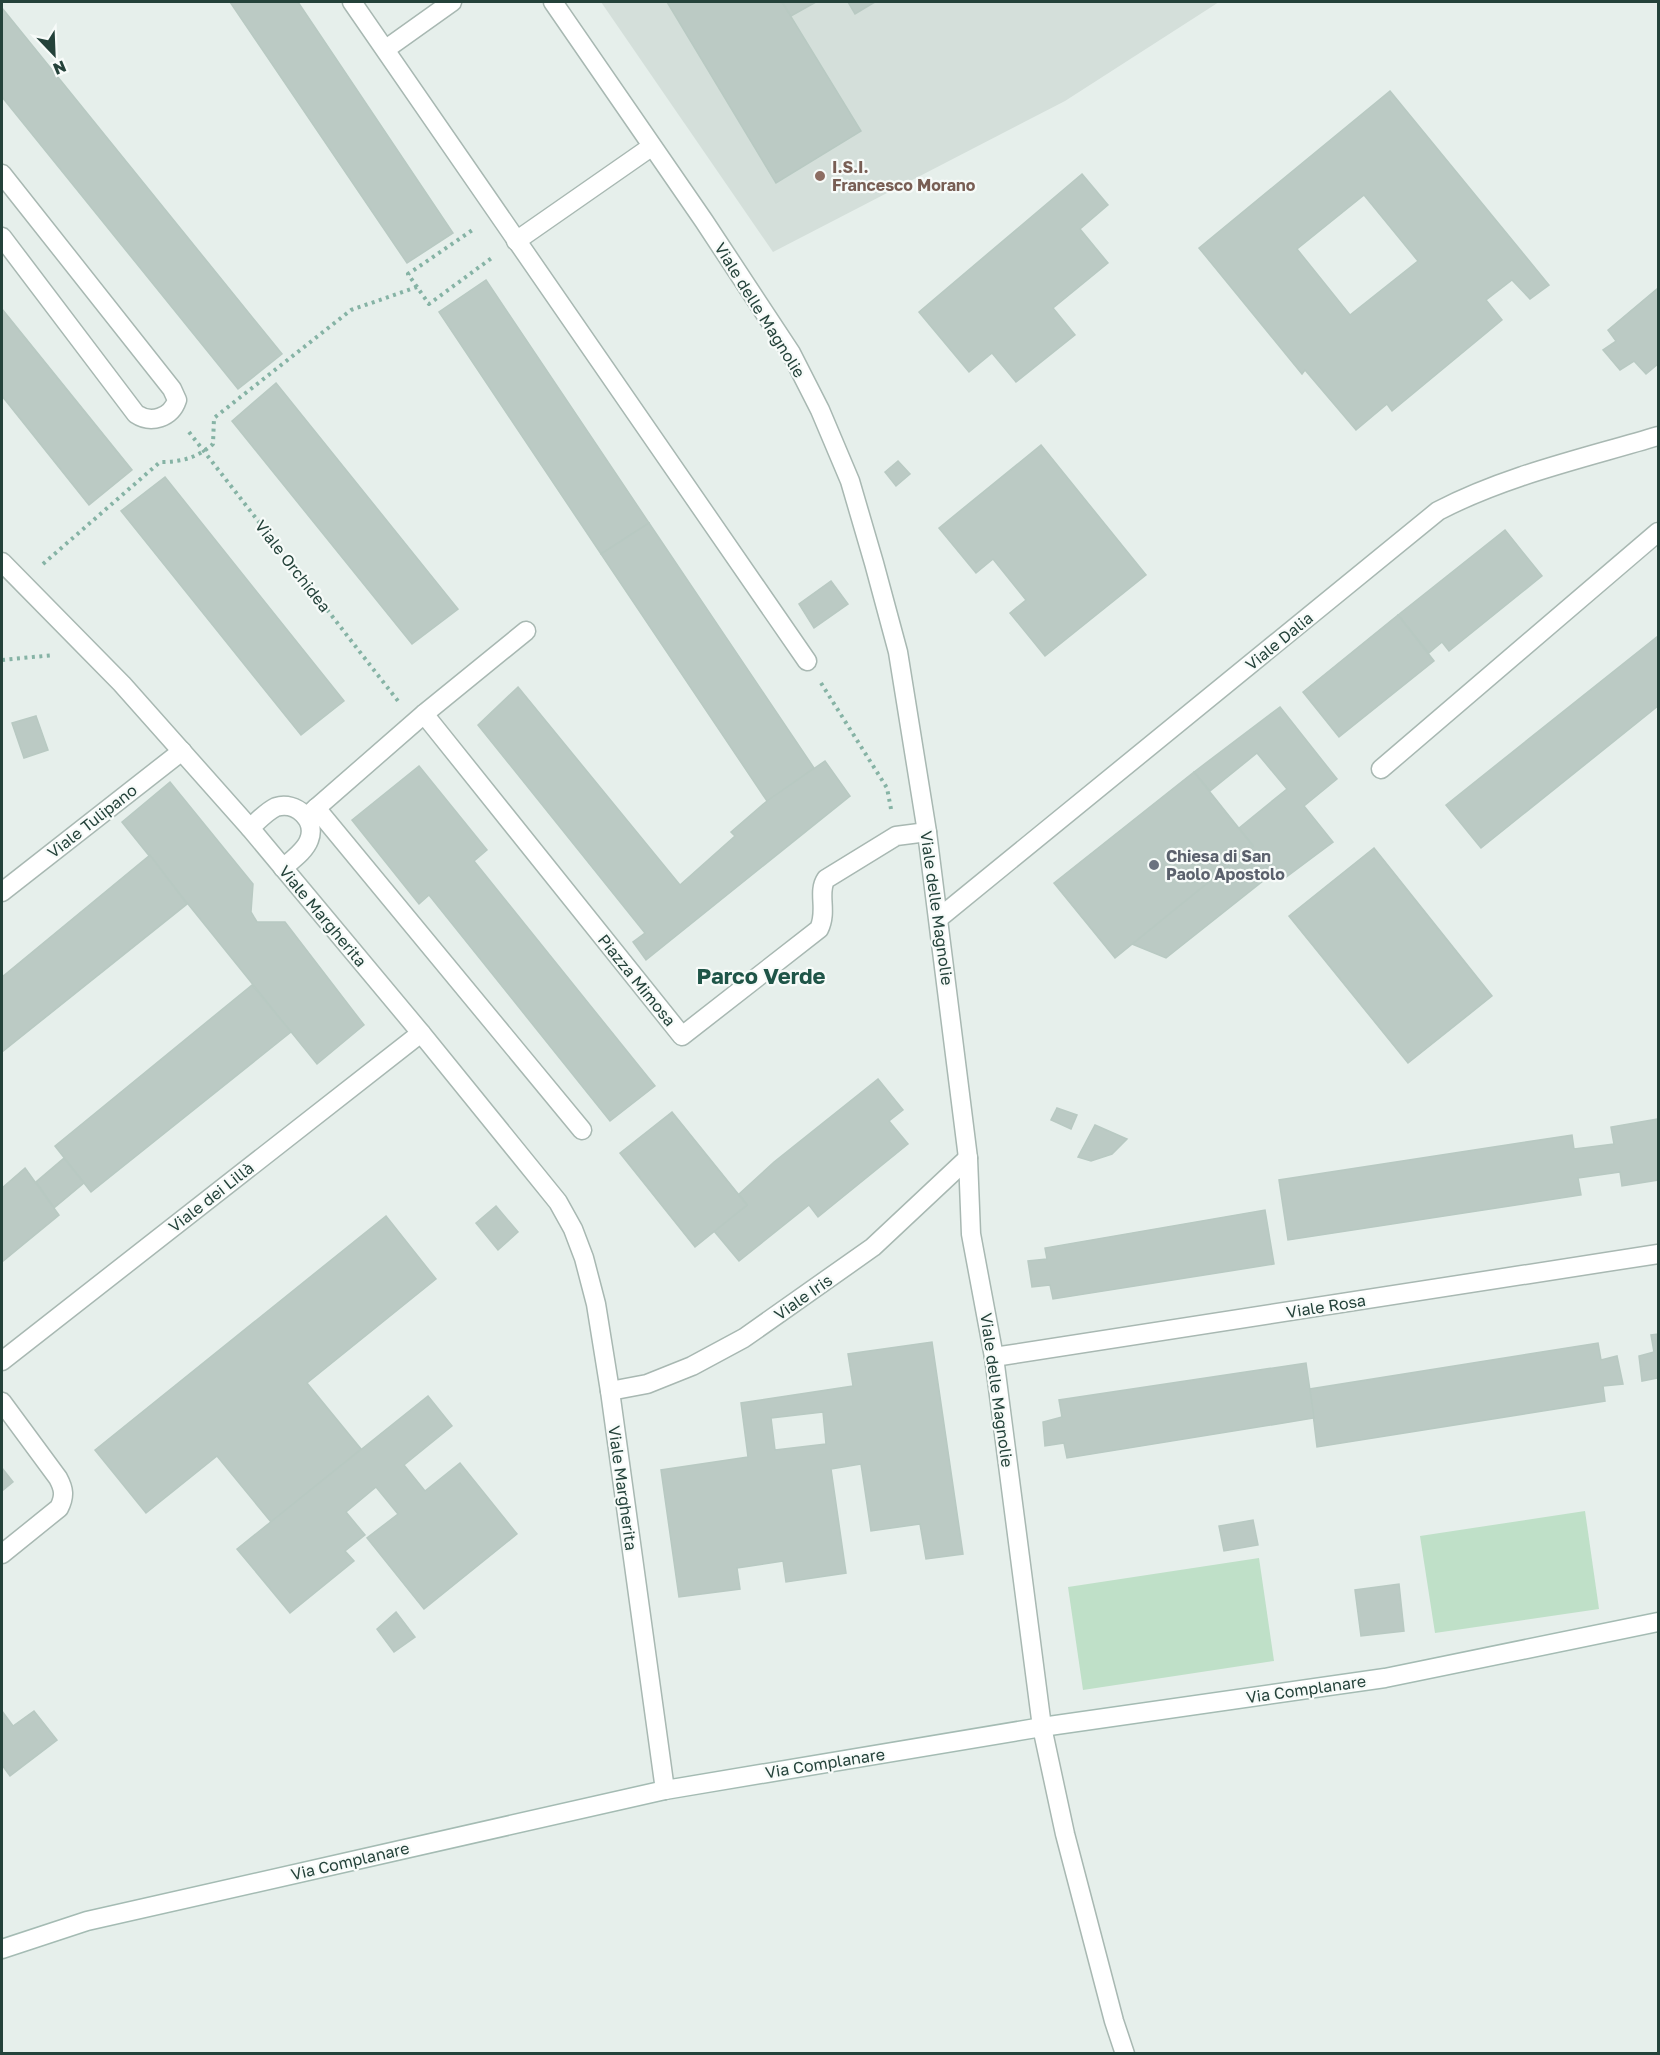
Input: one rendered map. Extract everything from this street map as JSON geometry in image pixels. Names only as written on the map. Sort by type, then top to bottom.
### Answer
[{"type":"street","points":[[352,2],[807,661]]},
{"type":"street","points":[[386,49],[452,2]]},
{"type":"street","name":"Viale delle Magnolie","points":[[553,2],[704,221],[791,353],[820,410],[850,481],[898,652],[939,918],[968,1158],[971,1234],[994,1357],[1042,1727],[1065,1834],[1114,2021],[1125,2054]]},
{"type":"street","points":[[516,241],[651,147]]},
{"type":"street","points":[[2,174],[172,389],[177,400],[171,410],[162,417],[152,420],[143,419],[136,414],[2,237]]},
{"type":"street","name":"Viale Dalia","points":[[939,918],[1438,511],[1465,497],[1515,479],[1659,436]]},
{"type":"street","points":[[1381,769],[1659,532]]},
{"type":"street","name":"Viale Margherita","points":[[2,562],[122,684],[250,828],[558,1202],[573,1229],[584,1258],[596,1304],[665,1790]]},
{"type":"street","points":[[283,868],[305,848],[309,840],[311,812],[526,631]]},
{"type":"street","name":"Piazza Mimosa","points":[[420,718],[682,1036],[819,929],[823,920],[822,888],[826,879],[896,836],[927,832]]},
{"type":"street","name":"Viale Tulipano","points":[[2,892],[182,751]]},
{"type":"street","points":[[250,828],[273,808],[292,807],[311,812],[582,1130]]},
{"type":"street","name":"Viale dei Lillà","points":[[2,1361],[421,1033]]},
{"type":"street","name":"Viale Iris","points":[[610,1391],[647,1384],[692,1366],[744,1338],[873,1247],[968,1158]]},
{"type":"street","name":"Viale Rosa","points":[[994,1357],[1659,1254]]},
{"type":"street","points":[[2,1402],[58,1478],[63,1488],[63,1499],[59,1508],[2,1554]]},
{"type":"street","name":"Via Complanare","points":[[2,1949],[87,1921],[665,1790],[1042,1727],[1385,1678],[1659,1622]]},
{"type":"path","points":[[497,213],[408,274],[429,304],[516,241]]},
{"type":"path","points":[[21,582],[160,462],[175,462],[204,452],[213,444],[214,418],[351,310],[417,287]]},
{"type":"path","name":"Viale Orchidea","points":[[171,410],[420,718]]},
{"type":"path","points":[[2,660],[51,656],[83,644]]},
{"type":"path","name":"Viale delle Magnolie","points":[[807,661],[887,788],[896,836]]},
{"type":"shaded area","name":"I.S.I. Francesco Morano","points":[[601,2],[1219,2],[1065,101],[773,252]]},
{"type":"green space","points":[[1585,1511],[1599,1609],[1435,1633],[1420,1536]]},
{"type":"green space","points":[[1259,1558],[1274,1661],[1083,1690],[1068,1587]]},
{"type":"building","points":[[230,2],[298,2],[453,233],[407,263]]},
{"type":"building","points":[[667,2],[782,2],[861,131],[776,183]]},
{"type":"building","points":[[782,2],[816,2],[791,16]]},
{"type":"building","points":[[848,2],[875,2],[855,14]]},
{"type":"building","points":[[2,8],[282,354],[238,389],[2,97]]},
{"type":"building","points":[[1390,91],[1549,285],[1530,299],[1512,280],[1486,300],[1502,320],[1392,411],[1387,404],[1356,430],[1305,370],[1302,374],[1199,248]],"holes":[[[1364,195],[1418,261],[1350,315],[1297,249]]]},
{"type":"building","points":[[1082,174],[1108,205],[1080,229],[1108,263],[1053,308],[1075,335],[1016,382],[992,353],[969,372],[919,312]]},
{"type":"building","points":[[486,280],[649,523],[601,554],[439,312]]},
{"type":"building","points":[[1658,288],[1658,364],[1646,374],[1634,361],[1620,370],[1603,350],[1616,341],[1608,330]]},
{"type":"building","points":[[2,309],[132,470],[89,505],[2,396]]},
{"type":"building","points":[[276,383],[458,609],[412,644],[232,421]]},
{"type":"building","points":[[1041,445],[1146,575],[1045,656],[1010,613],[1026,600],[993,559],[976,573],[939,528]]},
{"type":"building","points":[[898,461],[910,474],[896,486],[885,472]]},
{"type":"building","points":[[165,477],[344,701],[301,735],[121,511]]},
{"type":"building","points":[[649,523],[814,768],[767,801],[601,554]]},
{"type":"building","points":[[1505,530],[1542,576],[1449,651],[1442,642],[1429,653],[1398,615]]},
{"type":"building","points":[[831,581],[848,604],[814,628],[799,604]]},
{"type":"building","points":[[1398,615],[1434,661],[1339,737],[1303,692]]},
{"type":"building","points":[[1658,636],[1658,706],[1481,848],[1446,805]]},
{"type":"building","points":[[518,687],[680,885],[735,836],[731,832],[767,801],[825,761],[850,796],[646,960],[633,942],[645,933],[478,725]]},
{"type":"building","points":[[1280,707],[1337,779],[1304,806],[1333,842],[1285,878],[1278,869],[1166,958],[1132,944],[1253,846],[1239,828],[1287,789],[1257,753],[1210,791],[1194,772]]},
{"type":"building","points":[[36,716],[48,750],[24,758],[12,723]]},
{"type":"building","points":[[419,766],[487,850],[474,861],[655,1086],[610,1121],[429,895],[419,904],[352,820]]},
{"type":"building","name":"Chiesa di San Paolo Apostolo","points":[[1194,772],[1253,846],[1115,958],[1054,883]]},
{"type":"building","points":[[170,782],[253,884],[251,912],[257,922],[285,922],[364,1025],[317,1064],[122,822]]},
{"type":"building","points":[[1374,848],[1492,996],[1408,1063],[1289,916]]},
{"type":"building","points":[[150,855],[187,904],[2,1052],[2,977]]},
{"type":"building","points":[[252,985],[291,1032],[91,1192],[55,1146]]},
{"type":"building","points":[[878,1079],[903,1110],[889,1121],[908,1144],[818,1217],[809,1205],[739,1261],[714,1231],[747,1205],[739,1194],[774,1162]]},
{"type":"building","points":[[1057,1108],[1077,1115],[1071,1129],[1051,1120]]},
{"type":"building","points":[[672,1112],[747,1205],[695,1247],[620,1153]]},
{"type":"building","points":[[1658,1119],[1658,1180],[1622,1186],[1620,1172],[1578,1178],[1581,1195],[1288,1240],[1279,1180],[1572,1135],[1574,1149],[1614,1144],[1611,1127]]},
{"type":"building","points":[[1095,1125],[1127,1139],[1112,1154],[1091,1161],[1078,1157]]},
{"type":"building","points":[[64,1158],[84,1183],[54,1208],[36,1182]]},
{"type":"building","points":[[25,1168],[59,1215],[2,1262],[2,1188]]},
{"type":"building","points":[[496,1206],[518,1232],[498,1250],[476,1223]]},
{"type":"building","points":[[1265,1210],[1274,1264],[1053,1299],[1050,1285],[1032,1287],[1028,1261],[1047,1259],[1045,1248]]},
{"type":"building","points":[[386,1216],[436,1279],[307,1383],[361,1449],[271,1522],[217,1456],[146,1513],[95,1450]]},
{"type":"building","points":[[1658,1334],[1658,1378],[1642,1381],[1639,1356],[1654,1352],[1651,1335]]},
{"type":"building","points":[[932,1342],[963,1554],[926,1559],[920,1524],[871,1531],[861,1464],[831,1469],[846,1573],[786,1582],[783,1561],[737,1568],[740,1589],[679,1597],[661,1470],[748,1457],[741,1403],[853,1386],[848,1354]],"holes":[[[823,1412],[826,1444],[775,1450],[771,1418]]]},
{"type":"building","points":[[1598,1343],[1601,1360],[1617,1356],[1623,1384],[1603,1386],[1605,1401],[1317,1447],[1310,1389]]},
{"type":"building","points":[[1306,1363],[1314,1418],[1067,1458],[1064,1443],[1045,1446],[1043,1422],[1062,1417],[1059,1400]]},
{"type":"building","points":[[428,1396],[452,1426],[404,1465],[425,1491],[460,1463],[517,1534],[424,1609],[367,1538],[398,1514],[376,1487],[346,1512],[365,1535],[345,1551],[354,1561],[290,1613],[237,1549]]},
{"type":"building","points":[[2,1468],[13,1482],[2,1491]]},
{"type":"building","points":[[1253,1520],[1258,1545],[1224,1551],[1219,1526]]},
{"type":"building","points":[[1399,1584],[1404,1631],[1361,1636],[1355,1590]]},
{"type":"building","points":[[396,1612],[415,1637],[394,1652],[377,1629]]},
{"type":"building","points":[[2,1711],[13,1726],[34,1711],[57,1740],[10,1776],[2,1765]]},
{"type":"place","name":"I.S.I. Francesco Morano","points":[[820,176]]},
{"type":"place","name":"Chiesa di San Paolo Apostolo","points":[[1154,865]]},
{"type":"district","name":"Parco Verde","points":[[761,976]]}]
